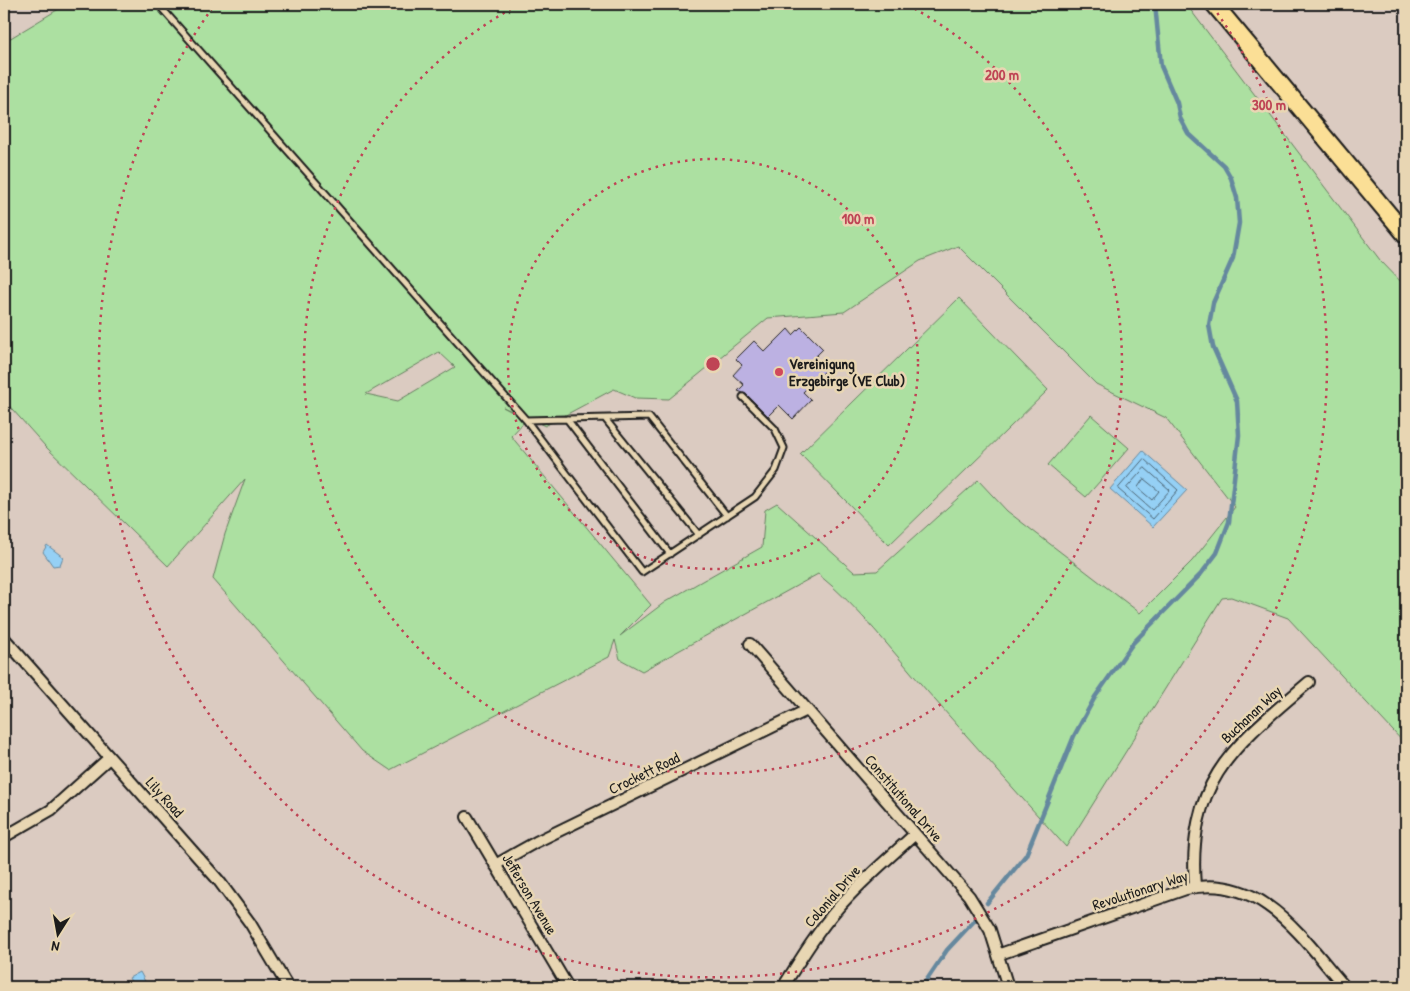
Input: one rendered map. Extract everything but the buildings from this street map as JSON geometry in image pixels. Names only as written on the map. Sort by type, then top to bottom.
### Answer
[{"type":"main road","points":[[1214,4],[1406,234]]},
{"type":"street","name":"Lily Road","points":[[4,638],[231,896],[288,987]]},
{"type":"street","name":"Constitutional Drive","points":[[750,644],[978,909],[990,930],[1000,954],[1008,987]]},
{"type":"street","name":"Buchanan Way","points":[[1195,887],[1193,863],[1196,829],[1210,788],[1221,767],[1249,733],[1309,682]]},
{"type":"street","name":"Crockett Road","points":[[495,865],[536,842],[807,710]]},
{"type":"street","points":[[4,837],[51,810],[109,758]]},
{"type":"street","name":"Jefferson Avenue","points":[[466,816],[568,987]]},
{"type":"street","name":"Colonial Drive","points":[[783,987],[802,956],[836,910],[871,873],[915,834]]},
{"type":"street","name":"Revolutionary Way","points":[[1000,954],[1195,887],[1210,886],[1235,889],[1268,904],[1283,916],[1345,987]]},
{"type":"lane","points":[[158,4],[526,420],[642,572],[756,497],[776,470],[784,448],[775,429],[743,397]]},
{"type":"lane","points":[[526,420],[606,420],[649,417],[727,516]]},
{"type":"lane","points":[[567,419],[670,554]]},
{"type":"lane","points":[[606,420],[699,535]]},
{"type":"green space","points":[[67,4],[1186,4],[1380,260],[1406,287],[1406,745],[1288,618],[1231,597],[1222,598],[1066,847],[861,615],[818,574],[642,671],[620,659],[615,640],[609,657],[390,770],[362,751],[213,579],[225,534],[245,479],[168,566],[45,446],[4,400],[4,42]],"holes":[[[958,246],[1096,384],[1166,418],[1235,507],[1192,561],[1140,613],[1007,511],[978,480],[877,571],[854,572],[777,503],[765,510],[762,547],[665,602],[620,636],[651,605],[511,436],[526,420],[503,407],[545,426],[614,389],[635,398],[669,399],[768,318],[844,312],[920,261]],[[439,352],[455,367],[398,401],[366,394]]]},
{"type":"green space","points":[[959,298],[1048,390],[889,545],[800,454]]},
{"type":"green space","points":[[1091,415],[1129,448],[1086,497],[1048,465]]},
{"type":"water","points":[[1143,451],[1187,490],[1153,527],[1110,489]]},
{"type":"water","points":[[47,545],[63,557],[60,565],[53,566],[43,552]]},
{"type":"water","points":[[140,972],[148,987],[134,987],[129,978]]},
{"type":"waterway","points":[[987,903],[1026,855],[1074,736],[1095,697],[1133,643],[1201,574],[1217,553],[1229,522],[1239,435],[1237,401],[1213,347],[1209,325],[1213,303],[1233,258],[1239,223],[1237,198],[1231,178],[1224,166],[1188,133],[1180,118],[1177,103],[1161,66],[1155,4]]},
{"type":"waterway","points":[[922,987],[947,950],[975,920]]},
{"type":"place","name":"Vereinigung Erzgebirge (VE Club)","points":[[779,372]]}]
